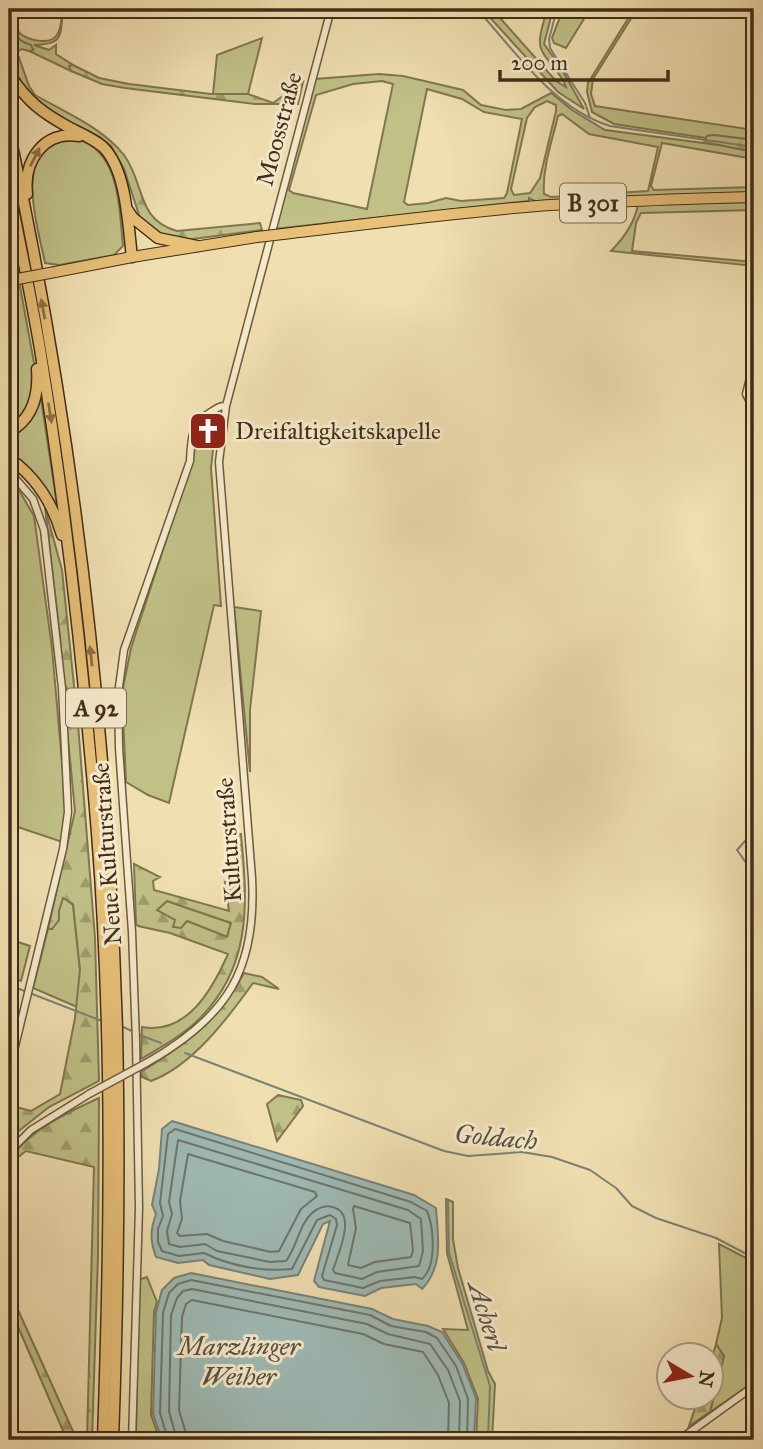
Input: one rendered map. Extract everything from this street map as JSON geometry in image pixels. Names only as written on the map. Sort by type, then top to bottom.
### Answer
[{"type":"highway","points":[[9,74],[24,97],[39,109],[103,147],[113,162],[126,207],[132,257]]},
{"type":"highway","name":"A 92","points":[[9,131],[59,400],[90,640],[107,834],[111,1022],[119,1189],[113,1440]]},
{"type":"highway","points":[[27,217],[31,160],[40,147],[53,138],[69,134],[87,137]]},
{"type":"highway","name":"A 92","points":[[9,187],[39,346],[72,576],[97,835],[111,1022],[103,1440]]},
{"type":"highway","points":[[126,207],[133,218],[158,238],[197,246]]},
{"type":"highway","points":[[9,432],[22,422],[34,403],[38,387],[39,346]]},
{"type":"highway","points":[[9,458],[34,480],[47,500],[58,521],[66,566],[72,576]]},
{"type":"main road","name":"B 301","points":[[10,281],[197,246],[432,216],[537,206],[754,197]]},
{"type":"street","name":"Moosstraße","points":[[226,406],[331,9]]},
{"type":"street","points":[[754,362],[746,394],[749,400],[754,402]]},
{"type":"street","name":"Neue Kulturstraße","points":[[132,1440],[139,1208],[136,1026],[119,748],[119,683],[124,650],[190,461],[193,429],[202,417],[220,406],[226,406]]},
{"type":"street","name":"Kulturstraße","points":[[10,1147],[31,1130],[89,1094],[190,1036],[219,1006],[243,965],[253,919],[252,878],[219,462],[226,406]]},
{"type":"street","points":[[9,471],[33,499],[44,530],[60,654],[67,791],[65,840],[9,1072]]},
{"type":"street","points":[[678,1440],[754,1386]]},
{"type":"green space","points":[[9,9],[12,9],[17,30],[30,39],[43,41],[54,38],[61,26],[56,41],[34,45],[49,50],[56,45],[56,54],[73,65],[70,66],[71,71],[29,51],[33,49],[19,41]]},
{"type":"green space","points":[[482,9],[492,9],[556,81],[566,87],[544,54],[540,43],[547,9],[553,9],[544,44],[584,109],[558,92]]},
{"type":"green space","points":[[563,9],[590,9],[566,48],[554,43],[552,38]]},
{"type":"green space","points":[[634,9],[637,9],[593,79],[591,94],[595,106],[754,130],[754,140],[713,135],[706,138],[614,124],[592,112],[587,92],[588,83]]},
{"type":"green space","points":[[9,14],[17,37],[31,45],[33,50],[22,49],[17,52],[35,95],[83,121],[115,145],[131,166],[143,199],[154,218],[177,231],[260,223],[262,230],[185,240],[162,235],[140,218],[124,169],[111,146],[100,137],[61,118],[38,102],[24,87],[9,59]]},
{"type":"green space","points":[[262,38],[248,94],[213,94],[217,55]]},
{"type":"green space","points":[[73,65],[99,78],[129,84],[211,94],[248,94],[273,103],[303,82],[298,104],[255,104],[102,84],[71,71],[69,66]]},
{"type":"green space","points":[[379,74],[403,76],[463,90],[481,105],[506,110],[521,109],[551,93],[572,110],[605,130],[754,152],[754,159],[662,143],[651,186],[654,190],[754,187],[754,193],[539,203],[529,198],[529,201],[274,229],[315,79]],"holes":[[[382,81],[393,84],[367,209],[289,190],[316,95],[353,84]],[[427,89],[462,99],[484,112],[522,119],[504,198],[461,201],[446,198],[408,205],[404,202]],[[547,101],[556,105],[556,111],[540,178],[530,193],[514,195],[511,189],[527,118],[535,107]],[[562,114],[589,134],[658,147],[648,191],[551,197],[544,194],[546,165],[558,116]]]},
{"type":"green space","points":[[707,136],[754,140],[754,152],[704,142]]},
{"type":"green space","points":[[78,139],[103,156],[110,169],[118,200],[123,246],[114,255],[59,265],[45,263],[33,196],[36,163],[44,150],[57,142]]},
{"type":"green space","points":[[754,202],[754,210],[641,213],[636,223],[632,251],[754,262],[754,266],[611,251],[628,229],[638,204]]},
{"type":"green space","points":[[20,286],[36,374],[28,412],[9,429],[9,288]]},
{"type":"green space","points":[[40,399],[58,511],[9,454],[9,436]]},
{"type":"green space","points":[[215,431],[211,468],[221,606],[214,605],[169,803],[126,782],[122,693],[131,648],[195,445]]},
{"type":"green space","points":[[9,482],[20,492],[34,516],[52,648],[66,808],[62,842],[9,824]]},
{"type":"green space","points":[[45,508],[62,570],[78,724],[95,938],[99,1081],[49,1107],[11,1137],[9,1105],[31,1111],[60,1094],[75,1018],[80,970],[73,904],[63,898],[59,920],[52,929],[48,929],[75,811],[60,637]]},
{"type":"green space","points":[[234,607],[261,611],[250,710],[250,772]]},
{"type":"green space","points":[[238,834],[241,834],[245,911],[236,959],[227,981],[214,1003],[195,1023],[141,1059],[142,1027],[158,1028],[185,1017],[206,995],[228,954],[170,933],[138,926],[134,864],[160,877],[153,881],[154,890],[229,911],[225,882],[237,886]],"holes":[[[167,901],[231,923],[227,937],[187,921],[181,928],[173,927],[175,920],[157,910]]]},
{"type":"green space","points":[[63,897],[73,905],[80,970],[77,1007],[33,988],[48,929],[52,929]]},
{"type":"green space","points":[[167,901],[231,923],[227,937],[187,921],[181,929],[173,927],[157,910]]},
{"type":"green space","points":[[9,939],[30,946],[21,981],[9,976]]},
{"type":"green space","points":[[244,973],[262,977],[279,989],[253,983],[221,1025],[195,1053],[166,1074],[151,1081],[142,1077],[141,1072],[187,1041],[212,1018]]},
{"type":"green space","points":[[278,1095],[301,1100],[303,1106],[277,1141],[267,1104]]},
{"type":"green space","points":[[99,1098],[98,1254],[92,1440],[87,1440],[94,1167],[26,1151],[9,1164],[9,1159],[39,1130]]},
{"type":"green space","points":[[446,1199],[453,1202],[453,1239],[458,1268],[488,1371],[495,1384],[492,1440],[476,1440],[478,1399],[464,1363],[443,1329],[468,1330],[447,1253]]},
{"type":"green space","points":[[719,1244],[754,1262],[754,1382],[724,1402],[724,1340],[717,1340],[722,1318]]},
{"type":"green space","points":[[147,1277],[157,1302],[154,1312],[151,1415],[160,1440],[136,1440],[138,1280]]},
{"type":"green space","points":[[9,1290],[77,1440],[67,1440],[9,1306]]},
{"type":"green space","points":[[695,1410],[710,1410],[710,1412],[689,1426]]},
{"type":"water","points":[[172,1121],[414,1195],[436,1208],[438,1251],[434,1271],[429,1280],[422,1289],[416,1284],[381,1288],[365,1296],[319,1287],[314,1281],[330,1221],[323,1224],[298,1275],[270,1279],[209,1265],[203,1260],[178,1263],[156,1257],[151,1235],[156,1214],[152,1205],[159,1169],[162,1129]]},
{"type":"water","name":"Marzlinger Weiher","points":[[191,1273],[372,1309],[393,1319],[428,1326],[442,1332],[462,1363],[476,1398],[474,1440],[162,1440],[153,1414],[156,1312],[162,1290],[174,1278]]},
{"type":"waterway","points":[[477,9],[553,93],[590,118],[610,126],[754,147]]},
{"type":"waterway","points":[[557,9],[549,39],[550,48],[585,103],[590,118]]},
{"type":"waterway","points":[[754,831],[737,850],[754,874]]},
{"type":"waterway","name":"Goldach","points":[[9,985],[102,1021]]},
{"type":"waterway","name":"Goldach","points":[[121,1026],[132,1031]]},
{"type":"waterway","name":"Goldach","points":[[137,1034],[161,1043]]},
{"type":"waterway","name":"Goldach","points":[[185,1053],[444,1151],[468,1156],[522,1152],[552,1157],[590,1170],[616,1188],[632,1206],[656,1218],[716,1238],[754,1258]]},
{"type":"waterway","name":"Acherl","points":[[448,1202],[449,1253],[490,1386],[488,1440]]},
{"type":"place","name":"Dreifaltigkeitskapelle","points":[[208,431]]}]
